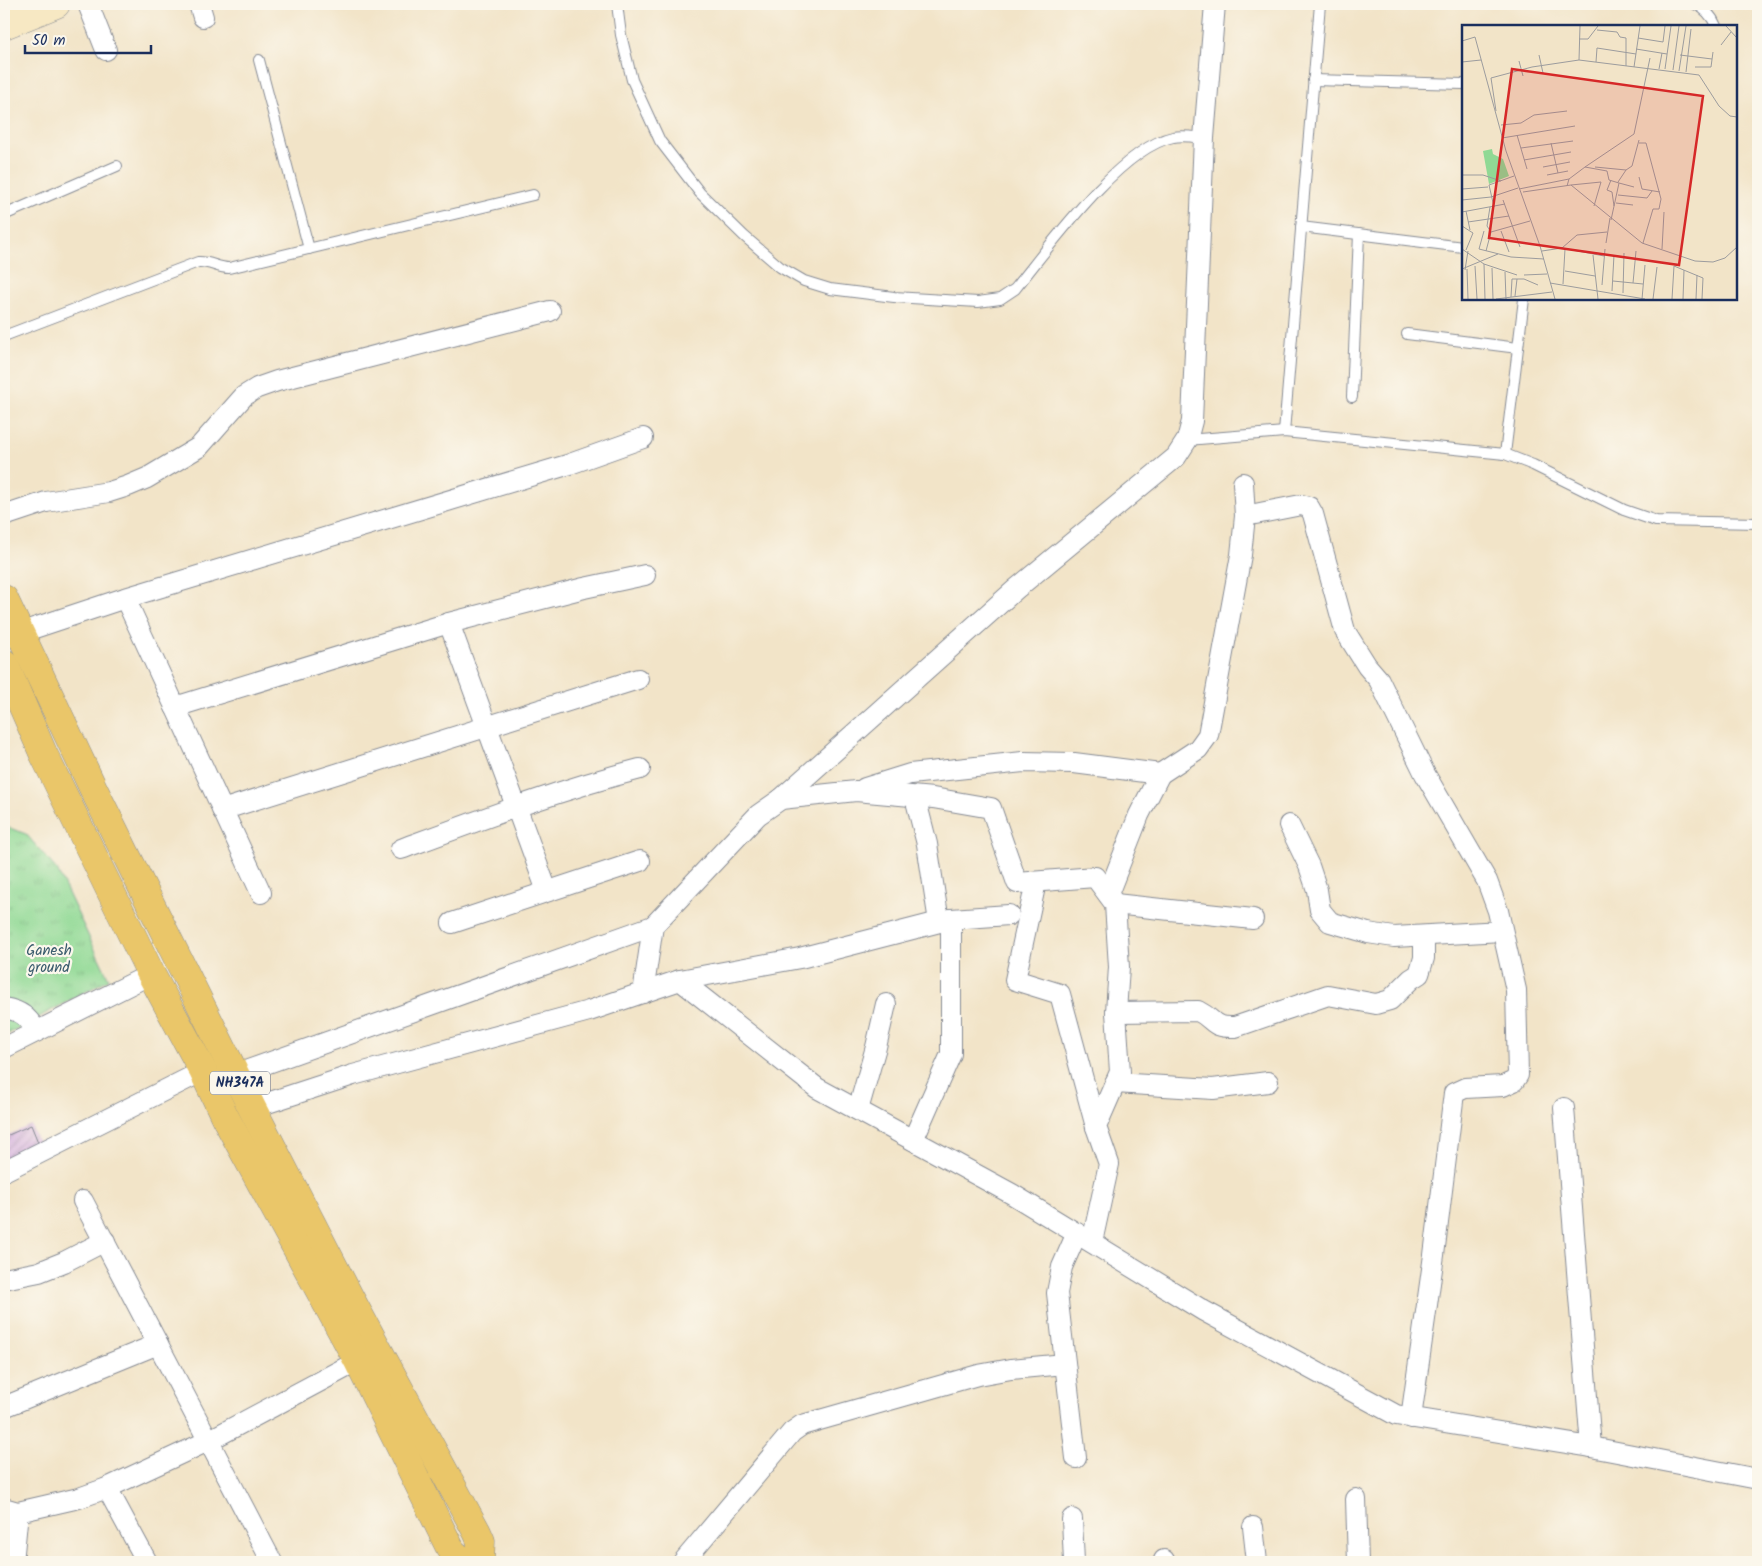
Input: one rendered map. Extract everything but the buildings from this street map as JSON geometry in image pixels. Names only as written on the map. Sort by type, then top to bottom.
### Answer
[{"type":"highway","name":"NH347A","points":[[4,599],[11,635],[94,790],[252,1108],[350,1298],[481,1540],[480,1562]]},
{"type":"highway","name":"NH347A","points":[[4,663],[42,753],[151,974],[225,1117],[358,1361],[452,1552],[464,1562]]},
{"type":"street","points":[[4,25],[56,4]]},
{"type":"street","points":[[88,4],[106,50]]},
{"type":"street","points":[[4,1171],[206,1078],[236,1075],[653,926],[758,815],[781,799],[1016,589],[1176,458],[1187,440],[1192,421],[1204,138],[1215,4]]},
{"type":"street","points":[[4,516],[46,502],[109,492],[147,478],[199,447],[232,408],[244,396],[257,388],[277,381],[550,311]]},
{"type":"street","points":[[11,635],[125,598],[567,465],[643,438]]},
{"type":"street","points":[[1096,1127],[1120,1072],[1116,1012],[1119,967],[1112,899],[1139,815],[1160,774],[1198,749],[1208,735],[1234,598],[1245,516],[1243,483]]},
{"type":"street","points":[[1245,516],[1301,505],[1308,507],[1313,514],[1345,631],[1367,666],[1379,680],[1426,774],[1486,881],[1498,910],[1516,990],[1518,1074],[1514,1082],[1503,1086],[1465,1088],[1454,1093],[1411,1418]]},
{"type":"street","points":[[175,707],[449,623],[584,588],[645,575]]},
{"type":"street","points":[[125,598],[261,892]]},
{"type":"street","points":[[449,623],[548,892]]},
{"type":"street","points":[[222,810],[638,679]]},
{"type":"street","points":[[781,799],[856,791],[910,774],[1023,762],[1074,763],[1160,774]]},
{"type":"street","points":[[400,849],[517,807],[608,777],[640,769]]},
{"type":"street","points":[[856,791],[991,808],[1017,883],[1095,877],[1112,899],[1253,919]]},
{"type":"street","points":[[913,1140],[951,1054],[945,920],[915,797]]},
{"type":"street","points":[[1289,825],[1310,866],[1317,890],[1320,910],[1330,922],[1368,933],[1394,937],[1502,931]]},
{"type":"street","points":[[452,923],[640,861]]},
{"type":"street","points":[[1036,882],[1015,980],[1060,994],[1096,1127],[1109,1164],[1085,1238],[1062,1267],[1057,1293],[1076,1458]]},
{"type":"street","points":[[252,1108],[354,1075],[590,1011],[680,980],[800,958],[945,920],[1009,915]]},
{"type":"street","points":[[643,993],[653,926]]},
{"type":"street","points":[[1116,1012],[1198,1011],[1206,1015],[1217,1026],[1225,1027],[1235,1026],[1328,995],[1376,1004],[1390,1000],[1411,979],[1419,974],[1424,958],[1424,936]]},
{"type":"street","points":[[4,1048],[151,974]]},
{"type":"street","points":[[680,980],[817,1088],[1012,1194],[1204,1311],[1396,1416],[1591,1447],[1758,1479]]},
{"type":"street","points":[[858,1110],[886,1004]]},
{"type":"street","points":[[4,1008],[12,1009],[27,1017],[37,1031]]},
{"type":"street","points":[[1115,1084],[1213,1089],[1268,1082]]},
{"type":"street","points":[[1564,1108],[1591,1447]]},
{"type":"street","points":[[83,1201],[272,1562]]},
{"type":"street","points":[[4,1278],[39,1272],[105,1242]]},
{"type":"street","points":[[4,1407],[158,1344]]},
{"type":"street","points":[[13,1562],[11,1510],[79,1498],[107,1488],[208,1441],[358,1361]]},
{"type":"street","points":[[683,1562],[792,1432],[802,1425],[978,1375],[1011,1369],[1065,1364]]},
{"type":"street","points":[[107,1488],[147,1562]]},
{"type":"street","points":[[1356,1499],[1358,1562]]},
{"type":"street","points":[[1072,1519],[1074,1562]]},
{"type":"street","points":[[1253,1527],[1257,1562]]},
{"type":"lane","points":[[617,4],[621,35],[632,80],[660,141],[700,193],[744,236],[780,267],[804,282],[830,289],[955,302],[978,302],[1000,299],[1016,289],[1095,192],[1136,156],[1159,142],[1172,137],[1204,138]]},
{"type":"lane","points":[[1284,432],[1320,4]]},
{"type":"lane","points":[[1695,4],[1703,8],[1716,25]]},
{"type":"lane","points":[[259,60],[309,249]]},
{"type":"lane","points":[[1313,80],[1462,84]]},
{"type":"lane","points":[[4,215],[118,166]]},
{"type":"lane","points":[[4,336],[198,262],[207,262],[229,268],[534,195]]},
{"type":"lane","points":[[1301,227],[1462,247]]},
{"type":"lane","points":[[1352,397],[1359,234]]},
{"type":"lane","points":[[1505,454],[1524,300]]},
{"type":"lane","points":[[1407,334],[1518,348]]},
{"type":"lane","points":[[1187,440],[1284,432],[1505,454],[1533,465],[1624,510],[1656,521],[1758,523]]},
{"type":"green space","name":"Ganesh ground","points":[[4,826],[26,834],[57,870],[109,979],[4,1036]]}]
